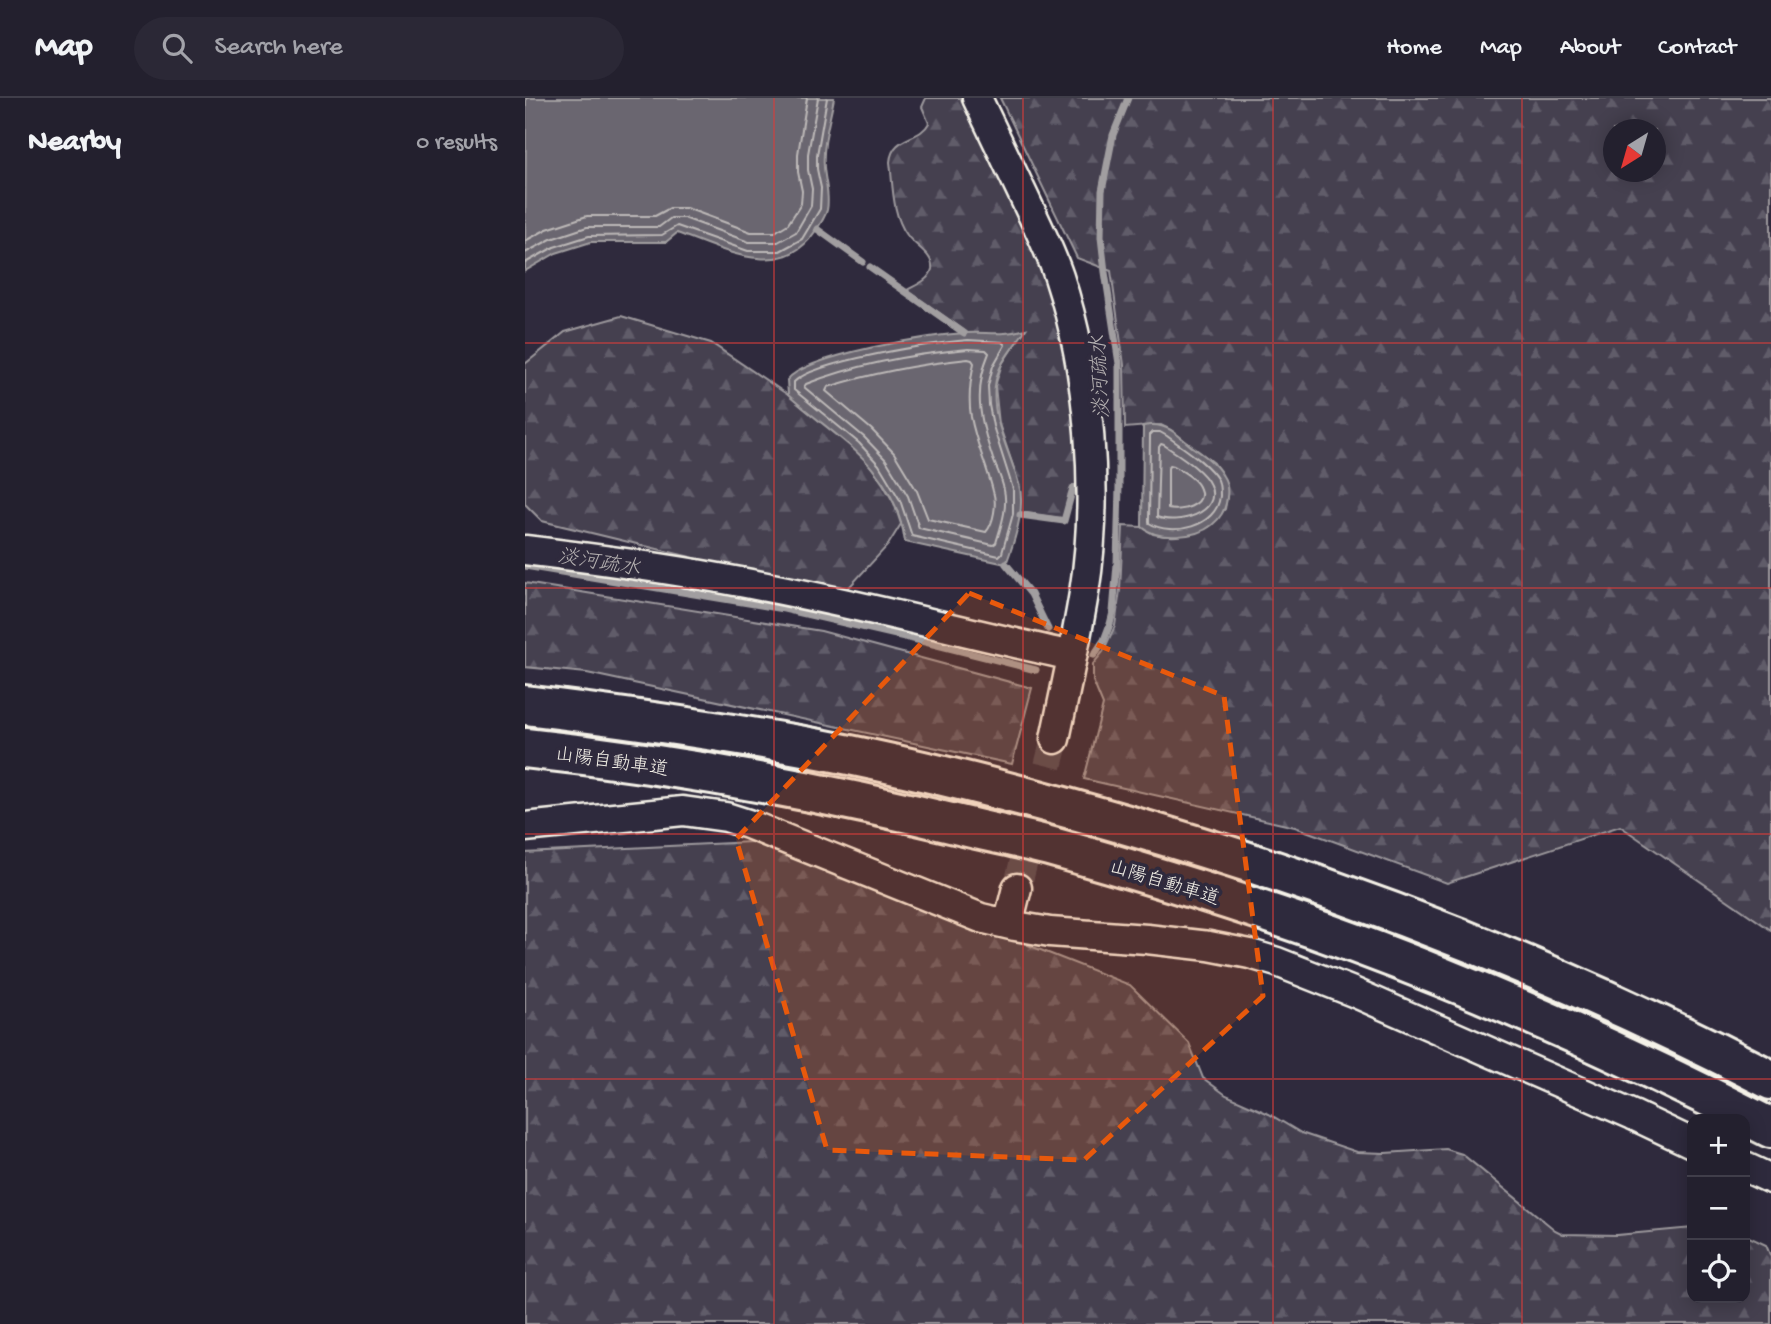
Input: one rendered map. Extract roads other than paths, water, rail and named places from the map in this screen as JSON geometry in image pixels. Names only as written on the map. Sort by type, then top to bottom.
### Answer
[{"type":"highway","points":[[525,705],[703,729],[915,769],[1052,803],[1192,843],[1326,887],[1460,938],[1618,1005],[1771,1080]]},
{"type":"highway","name":"山陽自動車道","points":[[525,748],[790,787],[905,811],[1046,846],[1178,884],[1311,928],[1439,975],[1597,1044],[1771,1128]]},
{"type":"street","points":[[977,98],[1049,248],[1082,368],[1087,406],[1090,529],[1084,593],[1055,739]]},
{"type":"street","points":[[525,550],[622,562],[727,580],[883,612],[1072,656]]},
{"type":"street","points":[[525,827],[683,811],[726,817],[981,918],[1050,932],[1209,946],[1249,954],[1353,992],[1687,1141]]},
{"type":"street","points":[[1008,924],[1017,888]]},
{"type":"street","points":[[1750,1169],[1771,1179]]},
{"type":"water","points":[[526,98],[834,98],[824,150],[828,199],[826,213],[814,233],[800,248],[785,256],[749,257],[677,233],[666,242],[591,242],[556,253],[525,271]]},
{"type":"water","points":[[1026,329],[1003,363],[995,386],[996,412],[1021,494],[1018,525],[1006,564],[905,542],[890,493],[877,474],[844,441],[788,395],[787,380],[799,371],[844,354],[928,337],[1003,333]]},
{"type":"water","points":[[1143,426],[1163,426],[1178,435],[1213,463],[1224,478],[1227,492],[1224,509],[1212,525],[1197,533],[1167,536],[1142,527]]},
{"type":"waterway","name":"淡河疏水","points":[[1094,655],[1104,640],[1113,612],[1119,487],[1119,364],[1101,237],[1102,191],[1113,135],[1128,98]]},
{"type":"waterway","points":[[817,229],[863,262]]},
{"type":"waterway","points":[[870,267],[964,333]]},
{"type":"waterway","points":[[1020,515],[1064,521],[1073,488],[1077,489]]},
{"type":"waterway","points":[[1006,564],[1031,594],[1048,629]]},
{"type":"waterway","name":"淡河疏水","points":[[525,566],[784,609],[1036,670]]},
{"type":"tunnel","points":[[1017,888],[1055,739]]}]
